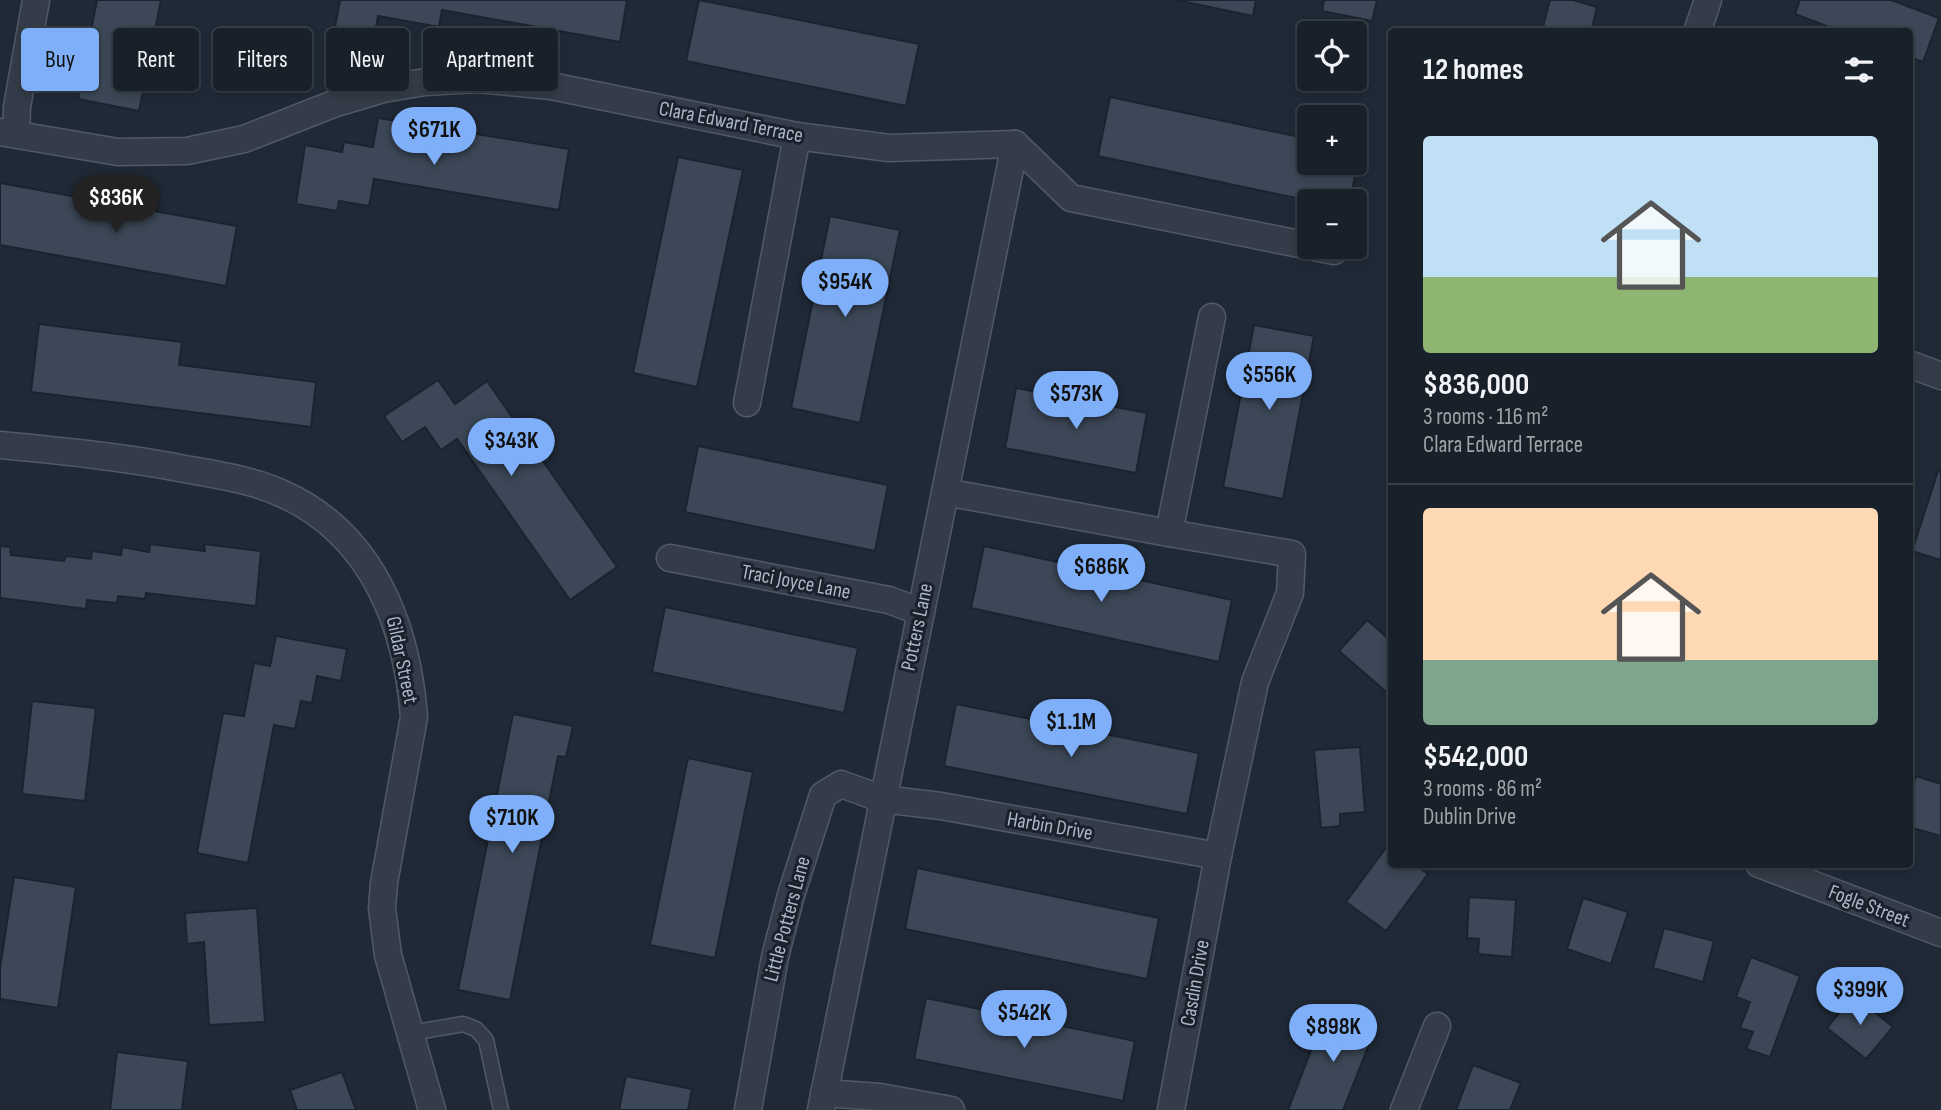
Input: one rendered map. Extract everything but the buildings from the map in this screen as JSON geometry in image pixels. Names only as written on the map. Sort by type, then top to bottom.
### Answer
[{"type":"street","points":[[8,133],[17,107],[36,0]]},
{"type":"street","points":[[1698,28],[1708,0]]},
{"type":"street","name":"Clara Edward Terrace","points":[[8,133],[118,152],[187,151],[244,139],[336,103],[383,89],[425,82],[478,79],[551,86],[797,136],[905,149],[1015,144]]},
{"type":"street","points":[[747,403],[797,136]]},
{"type":"street","points":[[1015,144],[1071,198],[1297,244]]},
{"type":"street","name":"Potters Lane","points":[[822,1102],[1015,144]]},
{"type":"street","points":[[945,492],[1169,533],[1212,317]]},
{"type":"street","points":[[1913,366],[1941,376]]},
{"type":"street","name":"Gildar Street","points":[[0,444],[122,457],[233,478],[283,493],[320,515],[368,565],[391,608],[405,654],[412,694],[414,717],[384,883],[383,908],[388,955],[432,1110]]},
{"type":"street","name":"Casdin Drive","points":[[1169,533],[1292,554],[1290,593],[1255,682],[1218,856],[1171,1110]]},
{"type":"street","name":"Traci Joyce Lane","points":[[670,558],[889,600],[920,612]]},
{"type":"street","name":"Little Potters Lane","points":[[748,1110],[775,957],[791,895],[823,795],[841,784],[882,799]]},
{"type":"street","name":"Harbin Drive","points":[[882,799],[954,808],[1218,856]]},
{"type":"street","name":"Fogle Street","points":[[1770,868],[1941,933]]},
{"type":"street","points":[[1404,1110],[1437,1026]]},
{"type":"street","points":[[822,1102],[880,1097],[951,1110]]},
{"type":"lane","points":[[411,1033],[463,1024],[476,1029],[486,1040],[501,1110]]}]
